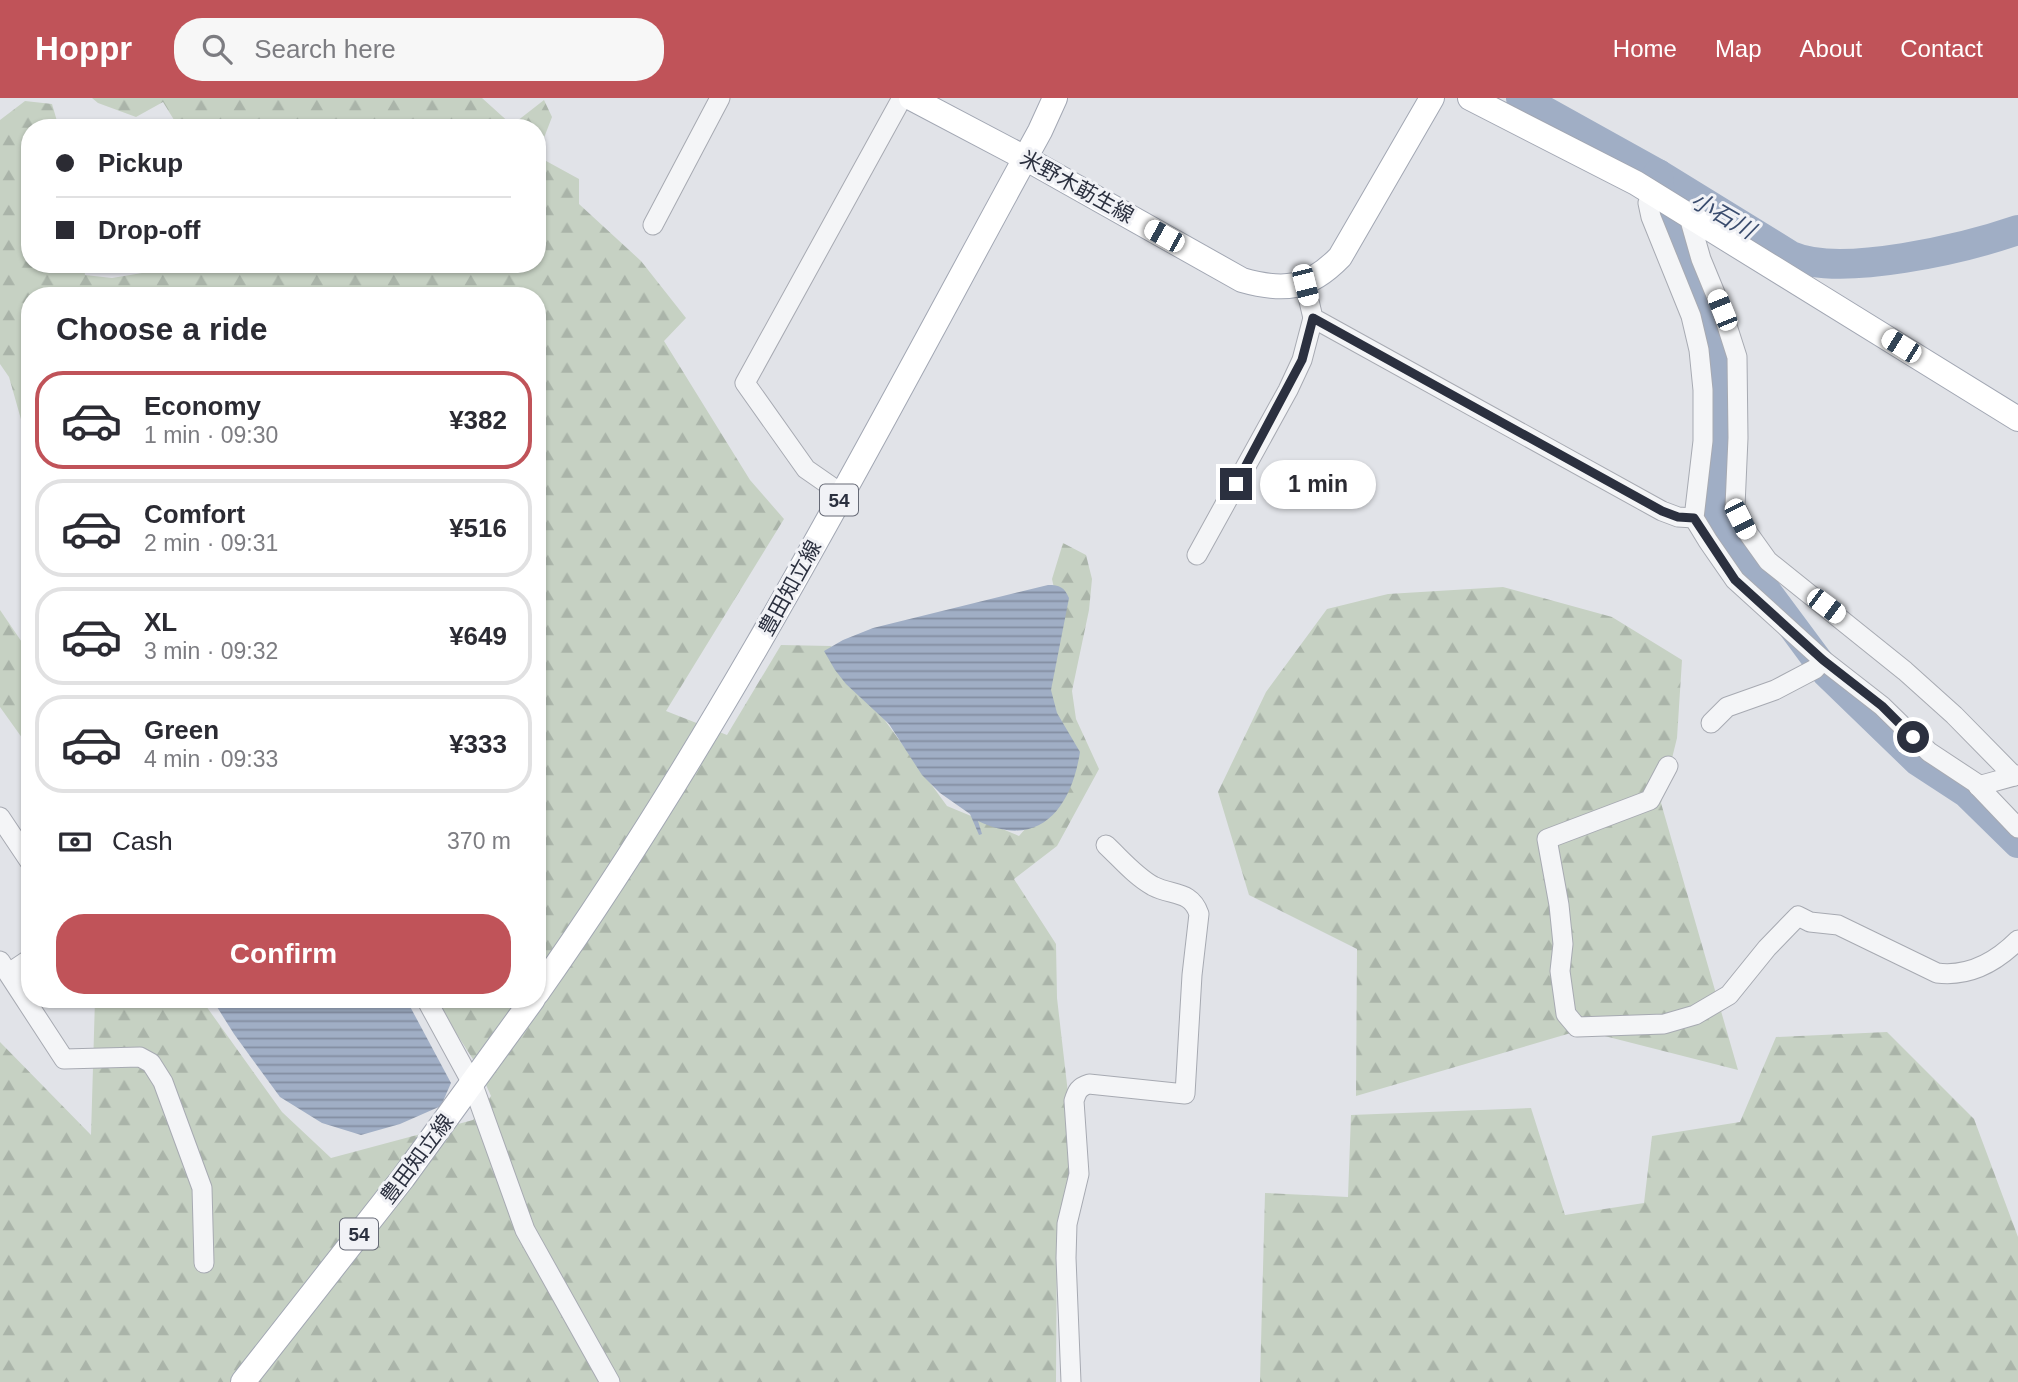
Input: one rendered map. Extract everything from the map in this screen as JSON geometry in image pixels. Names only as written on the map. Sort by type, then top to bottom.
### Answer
[{"type":"main road","name":"米野木莇生線","points":[[911,98],[1026,158],[1242,280],[1269,288],[1305,285]]},
{"type":"main road","name":"豊田知立線","points":[[1040,131],[1049,98]]},
{"type":"main road","name":"豊田知立線","points":[[546,980],[643,836],[776,615],[1026,158],[1055,98]]},
{"type":"main road","points":[[1305,285],[1324,273],[1340,257],[1432,98]]},
{"type":"main road","points":[[1470,98],[1653,193],[2018,419]]},
{"type":"main road","name":"豊田知立線","points":[[243,1382],[403,1178],[527,1008]]},
{"type":"street","points":[[653,225],[720,98]]},
{"type":"street","points":[[842,494],[806,468],[745,383],[902,98]]},
{"type":"street","points":[[1653,193],[1648,203],[1651,217],[1691,316],[1699,350],[1703,390],[1703,441],[1694,518],[1735,580],[1823,660],[1882,706],[1929,752],[1976,783],[2018,828]]},
{"type":"street","points":[[1694,219],[1691,224],[1701,259],[1722,310],[1737,357],[1735,506],[1748,533],[1768,561],[1905,671],[2016,776]]},
{"type":"street","points":[[1197,555],[1302,360],[1313,318],[1305,285]]},
{"type":"street","points":[[1313,318],[1662,511],[1678,517],[1694,518]]},
{"type":"street","points":[[1711,723],[1727,707],[1775,690],[1815,669],[1823,660]]},
{"type":"street","points":[[1668,766],[1650,800],[1547,839],[1559,905],[1563,944],[1560,971],[1566,1014],[1577,1027],[1664,1024],[1695,1015],[1729,995],[1767,948],[1798,916],[1810,922],[1838,925],[1937,973],[1954,975],[1973,972],[2018,940]]},
{"type":"street","points":[[1978,786],[2016,776]]},
{"type":"street","points":[[0,817],[21,848]]},
{"type":"street","points":[[1071,1382],[1066,1258],[1067,1224],[1079,1174],[1075,1111],[1077,1091],[1089,1084],[1185,1094],[1194,943],[1199,914],[1188,897],[1155,887],[1132,872],[1106,845]]},
{"type":"street","points":[[21,961],[4,967],[21,993]]},
{"type":"street","points":[[31,1008],[64,1059],[140,1057],[151,1063],[163,1082],[202,1188],[204,1263]]},
{"type":"street","points":[[431,1008],[473,1085],[525,1230],[610,1382]]},
{"type":"green space","points":[[92,98],[482,98],[505,119],[173,119],[163,102],[136,117],[98,103]]},
{"type":"green space","points":[[544,100],[552,117],[546,133],[546,119],[520,119]]},
{"type":"green space","points":[[25,101],[52,104],[56,119],[21,119],[21,273],[85,273],[112,278],[142,273],[546,273],[546,161],[579,179],[579,204],[641,261],[686,318],[664,341],[750,480],[784,519],[666,711],[727,735],[781,645],[831,646],[947,806],[1019,836],[1053,797],[1051,727],[1043,644],[1058,606],[1052,579],[1063,543],[1086,555],[1092,579],[1089,610],[1072,691],[1076,719],[1099,769],[1057,846],[1014,879],[1056,944],[1057,998],[1077,1171],[1057,1221],[1056,1382],[0,1382],[0,1042],[91,1135],[95,1008],[207,1008],[282,1112],[331,1158],[473,1120],[491,1096],[478,1067],[440,1008],[546,1008],[546,287],[21,287],[21,419],[9,377],[0,364],[0,120]]},
{"type":"green space","points":[[1503,587],[1612,617],[1682,660],[1677,738],[1661,803],[1738,1070],[1581,1030],[1356,1096],[1357,949],[1249,895],[1218,792],[1266,692],[1327,609],[1388,594]]},
{"type":"green space","points":[[0,610],[21,641],[21,736],[0,707]]},
{"type":"green space","points":[[1887,1032],[1974,1119],[2018,1237],[2018,1382],[1260,1382],[1265,1193],[1348,1197],[1351,1115],[1531,1108],[1565,1215],[1644,1203],[1652,1136],[1740,1122],[1776,1037]]},
{"type":"water","points":[[1048,585],[1061,587],[1069,598],[1051,690],[1057,713],[1080,752],[1075,773],[1060,807],[1048,819],[1034,827],[1018,831],[999,829],[978,821],[982,834],[979,835],[970,814],[940,793],[922,775],[889,724],[846,684],[824,651],[873,628]]},
{"type":"water","points":[[218,1008],[411,1008],[451,1083],[441,1106],[400,1124],[361,1135],[322,1123],[280,1097]]},
{"type":"waterway","name":"小石川","points":[[1521,98],[1658,174],[1791,256],[1813,262],[1840,264],[1904,258],[1968,245],[2018,230]]},
{"type":"waterway","points":[[1658,174],[1662,220],[1706,321],[1713,345],[1716,444],[1712,492],[1713,507],[1721,530],[1827,673],[1918,761],[1967,793],[2018,843]]},
{"type":"waterway","points":[[1941,777],[1953,776]]},
{"type":"route","points":[[1236,484],[1302,360],[1313,318],[1662,511],[1678,517],[1694,518],[1735,580],[1823,660],[1882,706],[1913,737]]}]
